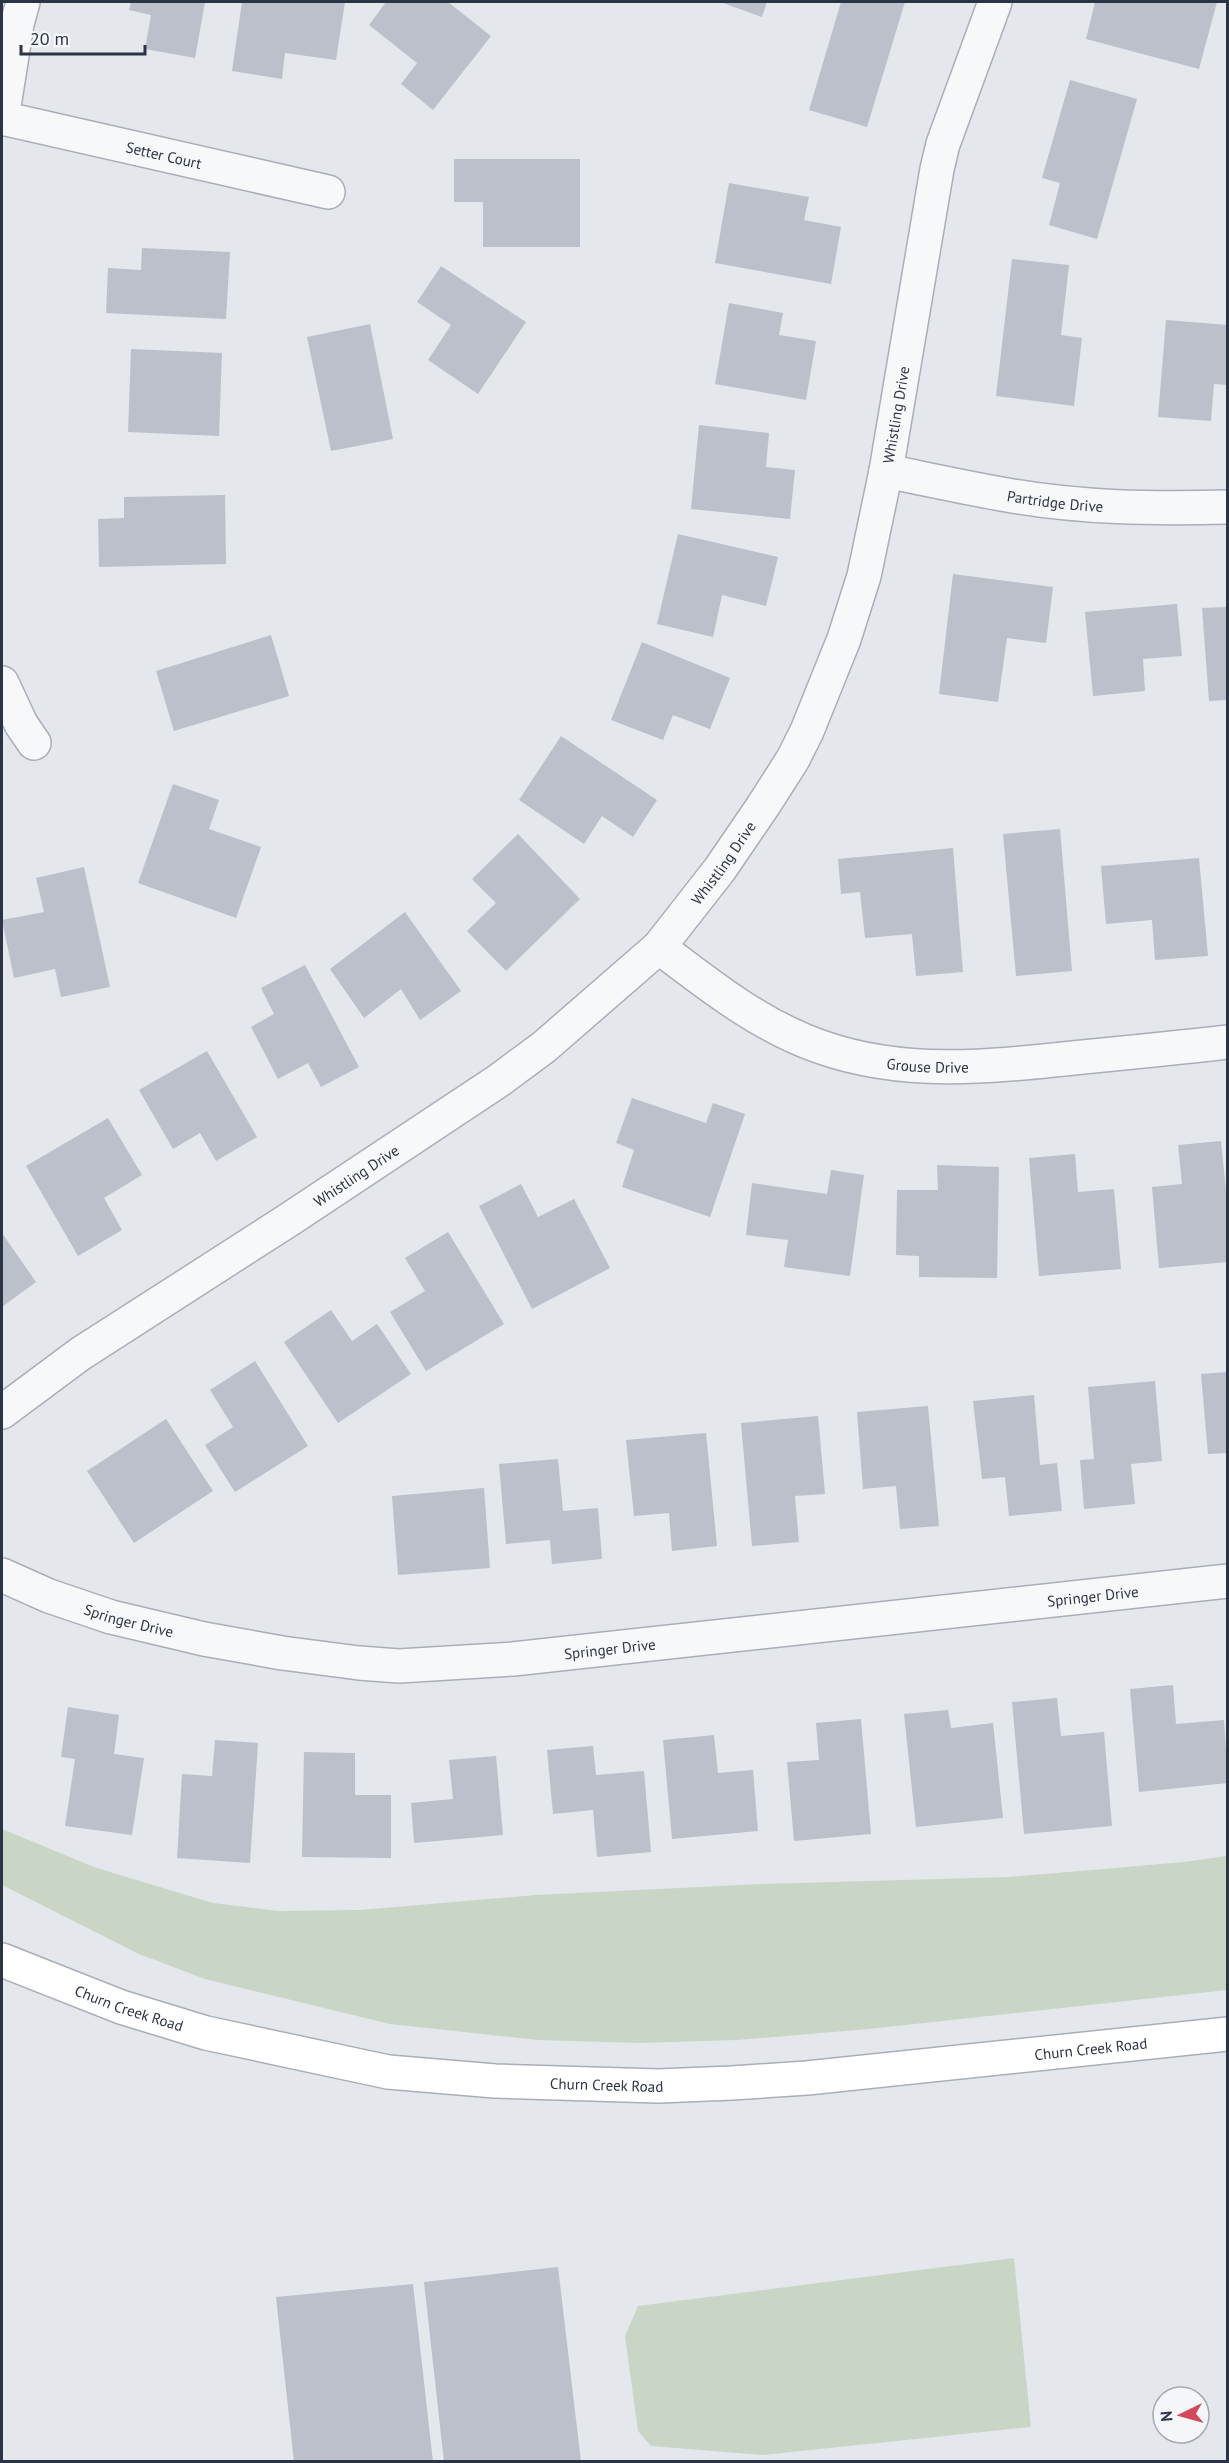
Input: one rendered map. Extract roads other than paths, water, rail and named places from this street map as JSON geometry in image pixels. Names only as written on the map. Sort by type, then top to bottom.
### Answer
[{"type":"main road","name":"Churn Creek Road","points":[[2,1960],[120,2007],[206,2033],[388,2072],[495,2081],[658,2086],[732,2083],[807,2078],[1227,2034]]},
{"type":"street","points":[[2,119],[17,24],[23,2]]},
{"type":"street","name":"Whistling Drive","points":[[2,1412],[80,1354],[498,1081],[544,1047],[658,947],[742,839],[793,759],[807,731],[844,639],[864,576],[886,471],[937,169],[995,2]]},
{"type":"street","name":"Setter Court","points":[[2,119],[328,192]]},
{"type":"street","name":"Partridge Drive","points":[[886,471],[1009,495],[1068,503],[1145,508],[1227,507]]},
{"type":"street","points":[[2,683],[21,724],[34,743]]},
{"type":"street","name":"Grouse Drive","points":[[658,947],[730,1000],[764,1021],[820,1047],[896,1065],[930,1068],[1012,1064],[1227,1042]]},
{"type":"street","name":"Springer Drive","points":[[2,1575],[49,1596],[111,1617],[204,1639],[358,1664],[399,1666],[485,1662],[1227,1581]]}]
